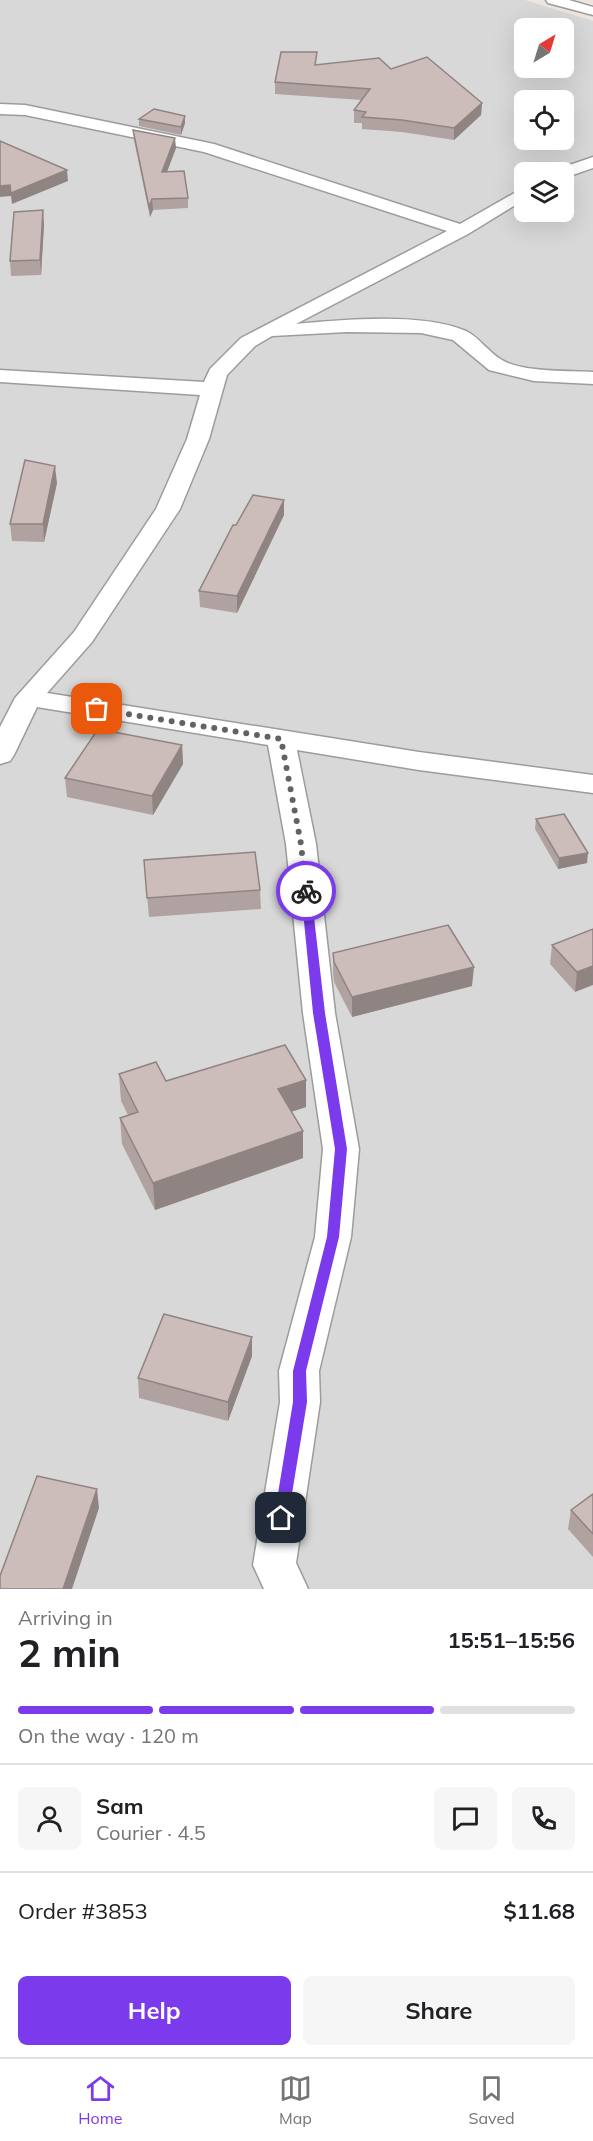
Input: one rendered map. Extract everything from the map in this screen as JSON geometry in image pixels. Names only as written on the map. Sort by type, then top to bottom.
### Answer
[{"type":"street","points":[[553,0],[593,11]]},
{"type":"street","points":[[0,109],[25,110],[208,148],[462,230]]},
{"type":"street","points":[[574,169],[593,162]]},
{"type":"street","points":[[0,754],[28,698],[83,637],[168,509],[198,439],[217,373],[223,366],[248,342],[462,230],[514,199]]},
{"type":"street","points":[[266,332],[346,326],[421,327],[460,336],[496,366],[534,375],[593,378]]},
{"type":"street","points":[[0,376],[211,389]]},
{"type":"street","points":[[28,698],[419,761],[593,784]]},
{"type":"street","points":[[281,739],[301,844],[319,1013],[341,1149],[333,1237],[299,1371],[300,1402],[274,1565],[286,1589]]},
{"type":"shaded area","points":[[0,0],[525,0],[593,21],[593,1589],[0,1589]]},
{"type":"building","points":[[281,52],[317,52],[315,65],[379,58],[391,69],[427,57],[482,103],[454,128],[362,117],[366,112],[354,110],[370,89],[275,82]]},
{"type":"building","points":[[154,109],[185,116],[181,127],[139,119]]},
{"type":"building","points":[[133,130],[175,138],[162,172],[184,171],[188,198],[152,199],[149,207]]},
{"type":"building","points":[[0,141],[67,170],[11,193],[10,185],[0,186]]},
{"type":"building","points":[[43,210],[40,260],[10,261],[14,212]]},
{"type":"building","points":[[25,460],[55,466],[43,524],[10,524]]},
{"type":"building","points":[[253,495],[284,500],[237,596],[199,591],[233,525],[236,525]]},
{"type":"building","points":[[98,729],[182,745],[152,796],[65,778]]},
{"type":"building","points":[[564,814],[588,853],[559,858],[536,819]]},
{"type":"building","points":[[255,852],[260,890],[147,898],[144,860]]},
{"type":"building","points":[[448,925],[474,967],[352,997],[334,962],[333,953]]},
{"type":"building","points":[[593,929],[593,966],[577,972],[552,945]]},
{"type":"building","points":[[285,1045],[306,1080],[278,1089],[303,1131],[153,1183],[120,1118],[138,1112],[119,1074],[156,1062],[166,1081]]},
{"type":"building","points":[[164,1314],[252,1337],[228,1402],[138,1378]]},
{"type":"building","points":[[37,1476],[97,1489],[63,1589],[0,1589],[0,1576]]},
{"type":"building","points":[[593,1494],[593,1534],[571,1510]]},
{"type":"way so far","points":[[97,709],[281,739],[301,844],[306,891]]},
{"type":"route","points":[[281,1518],[300,1402],[299,1371],[333,1237],[341,1149],[319,1013],[306,891]]}]
